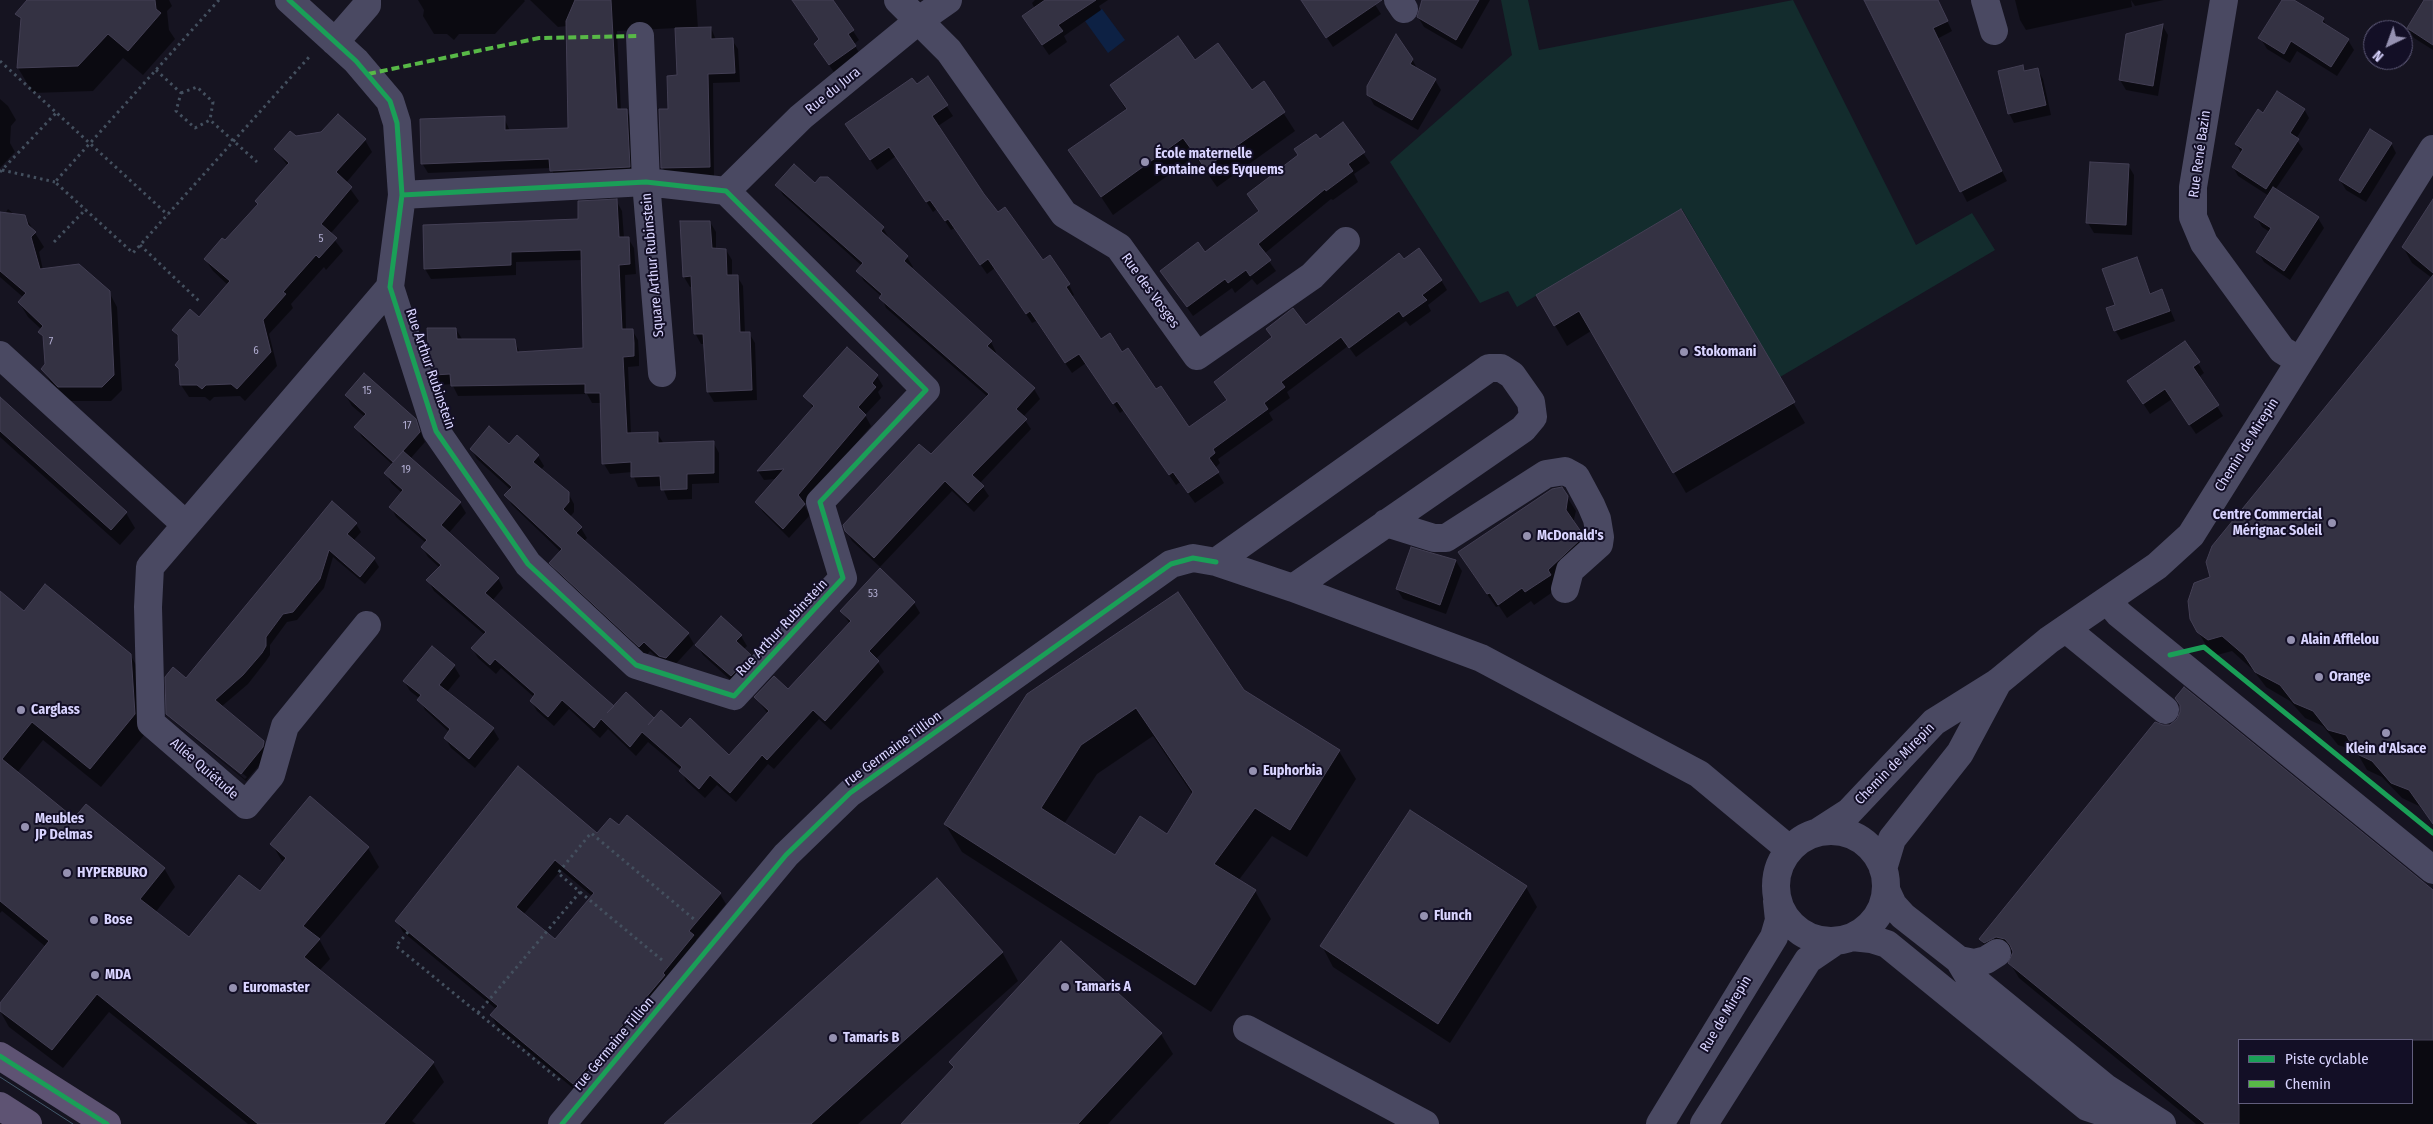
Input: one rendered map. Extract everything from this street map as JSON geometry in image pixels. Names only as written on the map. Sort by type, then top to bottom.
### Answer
[{"type":"main road","points":[[0,1056],[107,1124]]},
{"type":"main road","points":[[0,1106],[28,1124]]},
{"type":"street","name":"Rue Arthur Rubinstein","points":[[289,0],[356,61],[390,101],[397,123],[402,195],[390,287],[436,430],[528,564],[636,665],[734,696],[843,578],[820,502],[926,390],[726,191]]},
{"type":"street","points":[[332,39],[367,5],[367,0]]},
{"type":"street","name":"Rue des Vosges","points":[[898,0],[949,51],[1064,214],[1119,247],[1198,356],[1312,276],[1346,241]]},
{"type":"street","name":"Rue du Jura","points":[[726,191],[801,116],[918,21],[948,0]]},
{"type":"street","points":[[1985,0],[1994,31]]},
{"type":"street","name":"Rue René Bazin","points":[[2224,0],[2194,187],[2193,217],[2204,243],[2282,350],[2300,361]]},
{"type":"street","name":"Square Arthur Rubinstein","points":[[640,36],[646,182],[662,373]]},
{"type":"street","name":"Chemin de Mirepin","points":[[1818,832],[1849,812],[1934,722],[1998,682],[2066,629],[2157,566],[2190,535],[2433,149]]},
{"type":"street","points":[[402,195],[646,182],[726,191]]},
{"type":"street","points":[[0,355],[185,524],[390,287]]},
{"type":"street","points":[[1216,562],[1488,368],[1501,368],[1512,375],[1531,402],[1533,417],[1524,429],[1293,588]]},
{"type":"street","points":[[1386,523],[1434,538],[1446,538],[1546,474],[1565,471],[1576,477],[1592,505],[1600,537],[1599,544],[1570,570],[1564,589]]},
{"type":"street","name":"Allée Quiétude","points":[[185,524],[150,567],[148,607],[151,723],[246,805],[271,775],[285,726],[367,625]]},
{"type":"street","name":"rue Germaine Tillion","points":[[562,1124],[786,855],[850,793],[1171,564],[1193,558],[1216,562],[1293,588],[1481,658],[1699,774],[1789,849]]},
{"type":"street","points":[[2108,600],[2119,614],[2433,870]]},
{"type":"street","points":[[2066,629],[2165,710]]},
{"type":"street","name":"Chemin de Mirepin","points":[[1885,879],[1892,839],[1960,753],[1998,682]]},
{"type":"street","points":[[2130,1124],[2124,1119],[2087,1107],[1887,944],[1871,939],[1817,940],[1799,932],[1786,918],[1777,901],[1775,883],[1779,864],[1789,849],[1802,838],[1818,832],[1834,830],[1850,834],[1865,842],[1876,854],[1893,905],[1903,916],[1959,960],[1968,975],[2106,1088],[2162,1124]]},
{"type":"street","points":[[1708,1121],[1808,960],[1844,939],[1864,930],[1875,919],[1882,905],[1885,879]]},
{"type":"street","name":"Rue de Mirepin","points":[[1660,1124],[1774,937],[1779,920],[1777,901]]},
{"type":"street","points":[[1959,960],[1974,963],[1986,960],[1997,953]]},
{"type":"street","points":[[1247,1029],[1425,1124]]},
{"type":"path","points":[[55,182],[218,0]]},
{"type":"path","points":[[1,171],[55,182],[133,253],[234,141],[332,39]]},
{"type":"path","points":[[0,61],[168,215]]},
{"type":"path","points":[[156,70],[180,93]]},
{"type":"path","points":[[180,93],[197,87],[212,102],[210,120]]},
{"type":"path","points":[[180,93],[176,111],[182,117],[195,128],[210,120]]},
{"type":"path","points":[[1,171],[56,113]]},
{"type":"path","points":[[210,120],[257,162]]},
{"type":"path","points":[[54,242],[86,209]]},
{"type":"path","points":[[140,245],[199,301]]},
{"type":"path","points":[[684,978],[558,873],[592,833],[717,938]]},
{"type":"path","points":[[478,1013],[580,892]]},
{"type":"path","points":[[408,932],[396,946],[583,1098]]},
{"type":"green space","points":[[1501,0],[1528,0],[1539,50],[1793,0],[1916,245],[1972,213],[1995,250],[1780,377],[1682,209],[1517,307],[1508,291],[1480,303],[1390,162],[1512,55]]},
{"type":"water","points":[[1102,9],[1125,40],[1108,53],[1085,21]]},
{"type":"building","points":[[27,0],[155,0],[156,9],[161,13],[128,51],[108,34],[78,66],[17,68],[21,18],[15,14]]},
{"type":"building","points":[[575,0],[611,0],[617,109],[627,109],[630,167],[550,171],[549,159],[421,164],[420,119],[505,116],[505,130],[568,128],[566,21]]},
{"type":"building","points":[[792,0],[833,0],[854,30],[848,34],[856,46],[829,65],[814,44],[819,39]]},
{"type":"building","points":[[1045,0],[1096,0],[1058,25],[1063,31],[1042,45],[1022,16]]},
{"type":"building","points":[[1301,0],[1382,0],[1326,38]]},
{"type":"building","points":[[1422,0],[1479,0],[1456,40],[1417,17]]},
{"type":"building","points":[[1864,0],[1938,0],[1948,21],[1933,28],[2002,171],[1960,192]]},
{"type":"building","points":[[2282,0],[2294,0],[2324,18],[2322,22],[2349,39],[2331,67],[2291,41],[2284,54],[2258,38]]},
{"type":"building","points":[[2424,0],[2433,0],[2433,45],[2413,32],[2412,20]]},
{"type":"building","points":[[2163,24],[2153,86],[2119,80],[2126,34]]},
{"type":"building","points":[[711,27],[711,39],[733,38],[735,73],[708,74],[710,167],[661,168],[659,109],[668,109],[667,76],[677,75],[675,28]]},
{"type":"building","points":[[1396,34],[1413,59],[1410,64],[1436,79],[1412,120],[1367,95],[1367,86]]},
{"type":"building","points":[[1178,36],[1195,60],[1218,43],[1252,90],[1264,81],[1285,112],[1205,168],[1183,138],[1101,197],[1068,150],[1127,109],[1110,85]]},
{"type":"building","points":[[2023,65],[2024,71],[2038,68],[2046,105],[2008,114],[1998,71]]},
{"type":"building","points":[[928,76],[948,105],[932,116],[984,194],[998,212],[1005,207],[1043,260],[1050,255],[1070,284],[1066,287],[1101,339],[1110,333],[1122,352],[1128,348],[1156,389],[1161,386],[1189,427],[1227,400],[1214,382],[1272,337],[1266,329],[1293,308],[1306,325],[1399,253],[1404,259],[1419,248],[1442,280],[1422,295],[1427,300],[1403,317],[1399,311],[1349,348],[1341,337],[1281,382],[1285,387],[1264,403],[1268,409],[1213,449],[1215,453],[1209,458],[1219,472],[1188,493],[1173,472],[1169,475],[1117,401],[1113,404],[1079,354],[1065,363],[1030,311],[1026,314],[988,259],[980,265],[948,219],[945,221],[930,200],[926,202],[889,147],[870,160],[845,124],[912,78],[917,84]]},
{"type":"building","points":[[2277,91],[2305,109],[2290,133],[2299,139],[2266,189],[2232,167],[2243,149],[2235,144],[2258,109],[2263,113]]},
{"type":"building","points":[[338,114],[366,139],[336,172],[352,187],[321,224],[337,238],[319,258],[316,255],[283,292],[286,294],[263,320],[271,352],[237,389],[231,384],[206,385],[202,389],[197,385],[180,385],[179,369],[175,365],[179,360],[178,335],[172,330],[190,309],[199,317],[230,281],[204,259],[222,238],[225,240],[258,204],[255,201],[289,163],[274,149],[290,131],[296,136],[321,132]]},
{"type":"building","points":[[1343,122],[1365,152],[1348,164],[1353,171],[1326,191],[1325,189],[1258,244],[1271,260],[1250,276],[1246,270],[1228,283],[1225,279],[1187,307],[1160,271],[1198,242],[1205,252],[1259,211],[1247,194],[1298,155],[1294,149],[1316,134],[1320,139]]},
{"type":"building","points":[[2370,129],[2392,143],[2360,193],[2339,180]]},
{"type":"building","points":[[2090,162],[2129,164],[2126,225],[2086,223]]},
{"type":"building","points":[[794,164],[815,183],[820,177],[828,177],[884,227],[881,231],[908,256],[904,261],[992,341],[987,346],[1035,388],[1016,409],[1027,419],[972,475],[984,486],[968,503],[945,481],[874,558],[845,531],[843,525],[919,444],[931,454],[989,394],[879,298],[882,294],[856,271],[863,263],[775,185]]},
{"type":"building","points":[[2273,187],[2319,217],[2284,271],[2256,252],[2271,228],[2254,217]]},
{"type":"building","points":[[617,199],[619,237],[629,237],[630,264],[619,265],[622,329],[633,329],[634,343],[634,356],[623,357],[627,433],[658,432],[658,443],[714,441],[714,473],[687,474],[687,489],[661,490],[660,476],[631,477],[631,462],[602,464],[600,393],[585,393],[585,384],[451,386],[450,374],[434,375],[429,359],[427,328],[456,328],[457,339],[515,339],[517,352],[583,348],[581,250],[511,252],[511,265],[424,269],[423,225],[578,219],[578,201]]},
{"type":"building","points":[[2433,199],[2433,273],[2402,247]]},
{"type":"building","name":"Stokomani","points":[[1681,209],[1795,402],[1673,473],[1579,311],[1554,326],[1536,295]]},
{"type":"building","points":[[0,212],[25,215],[28,225],[36,232],[31,237],[40,269],[79,264],[110,291],[114,375],[102,387],[58,387],[41,369],[45,364],[43,336],[38,332],[43,326],[18,302],[26,293],[0,271]]},
{"type":"building","points":[[680,221],[710,221],[712,248],[726,249],[727,275],[738,275],[740,332],[750,332],[752,390],[707,392],[703,334],[694,334],[691,276],[683,277]]},
{"type":"building","points":[[2137,257],[2150,294],[2162,289],[2170,311],[2114,331],[2106,308],[2115,305],[2102,269]]},
{"type":"building","name":"Centre Commercial Mérignac Soleil","points":[[2433,275],[2433,824],[2409,790],[2391,783],[2372,761],[2357,754],[2346,735],[2328,730],[2313,711],[2294,703],[2280,685],[2255,672],[2244,655],[2222,636],[2208,640],[2197,632],[2190,619],[2188,601],[2194,583],[2210,577],[2206,562],[2212,546]]},
{"type":"building","points":[[2185,341],[2200,362],[2193,367],[2219,405],[2189,425],[2165,389],[2143,404],[2127,381]]},
{"type":"building","points":[[847,347],[878,375],[872,383],[876,387],[858,407],[866,415],[798,495],[805,504],[783,529],[755,502],[784,469],[757,471],[814,406],[803,396]]},
{"type":"building","points":[[364,373],[416,419],[420,432],[393,462],[354,427],[366,414],[345,395]]},
{"type":"building","points":[[0,397],[127,512],[111,530],[0,431]]},
{"type":"building","points":[[489,426],[509,444],[517,435],[539,455],[533,462],[569,492],[569,502],[563,509],[582,527],[576,533],[689,633],[666,658],[659,656],[644,642],[639,647],[549,563],[562,549],[504,495],[512,487],[470,449]]},
{"type":"building","points":[[403,451],[461,502],[441,525],[499,578],[485,593],[614,706],[626,692],[654,718],[648,725],[661,710],[681,728],[690,718],[729,755],[769,711],[754,697],[774,676],[788,689],[851,621],[840,611],[880,568],[915,602],[869,651],[879,661],[825,721],[813,710],[767,760],[762,755],[730,793],[710,775],[699,789],[679,771],[682,767],[642,732],[630,747],[601,719],[594,728],[562,700],[548,717],[530,701],[535,694],[495,659],[490,665],[471,648],[486,632],[426,580],[441,565],[421,547],[427,540],[389,507],[403,490],[384,473]]},
{"type":"building","name":"McDonald's","points":[[1562,487],[1568,496],[1566,510],[1584,536],[1548,570],[1551,575],[1525,592],[1522,588],[1498,605],[1490,593],[1487,594],[1458,552],[1552,489]]},
{"type":"building","points":[[332,501],[357,523],[347,534],[375,558],[360,577],[329,550],[320,579],[293,612],[283,614],[266,637],[266,646],[262,653],[243,675],[215,700],[264,741],[263,747],[241,774],[166,714],[165,677],[173,667],[186,678]]},
{"type":"building","points":[[1411,547],[1456,560],[1440,605],[1396,589]]},
{"type":"building","points":[[45,584],[131,654],[135,714],[90,769],[32,722],[2,759],[74,818],[86,804],[165,868],[140,899],[189,937],[239,875],[260,891],[286,858],[270,844],[310,796],[369,847],[303,926],[320,939],[304,957],[434,1062],[384,1124],[258,1124],[97,994],[52,1050],[0,1011],[0,1003],[49,941],[0,901],[0,591],[24,611]]},
{"type":"building","name":"Euphorbia","points":[[1178,592],[1244,690],[1340,750],[1290,830],[1255,808],[1214,864],[1256,890],[1195,985],[944,824],[1027,694]],"holes":[[[1136,708],[1193,792],[1167,834],[1140,816],[1115,855],[1041,808],[1081,745]]]},
{"type":"building","points":[[721,616],[742,635],[736,641],[751,655],[731,676],[695,645]]},
{"type":"building","points":[[432,646],[455,665],[439,685],[494,728],[469,759],[444,738],[450,729],[417,700],[421,695],[403,681]]},
{"type":"building","points":[[2184,687],[2433,890],[2433,1040],[2238,1039],[2239,1124],[2205,1124],[2008,963],[2013,952],[2005,939],[1996,937],[1984,943],[1979,939],[2155,722],[2170,725],[2177,719],[2180,705],[2175,698]]},
{"type":"building","points":[[518,766],[597,833],[610,818],[619,825],[627,815],[721,893],[689,931],[694,935],[663,973],[665,975],[573,1084],[490,1015],[498,1006],[395,921]],"holes":[[[555,860],[594,893],[555,939],[516,907]]]},
{"type":"building","name":"Flunch","points":[[1410,810],[1527,886],[1438,1024],[1320,946]]},
{"type":"building","name":"Tamaris B","points":[[937,878],[1003,952],[811,1124],[664,1124]]},
{"type":"building","name":"Tamaris A","points":[[1061,941],[1162,1033],[1078,1124],[901,1124],[954,1067],[949,1062]]},
{"type":"tram line","points":[[0,1077],[73,1124]]},
{"type":"marked path","points":[[368,74],[539,38],[640,36]]},
{"type":"cycle path","points":[[289,0],[356,61],[390,101],[397,123],[402,195],[390,287],[436,431],[528,564],[636,665],[734,696],[843,578],[820,502],[926,390],[726,191],[646,182],[402,195]]},
{"type":"cycle path","points":[[562,1124],[786,855],[850,793],[1171,564],[1193,558],[1216,562]]},
{"type":"cycle path","points":[[2170,655],[2204,647],[2433,833]]},
{"type":"cycle path","points":[[0,1056],[107,1124]]},
{"type":"place","name":"École maternelle Fontaine des Eyquems","points":[[1145,162]]},
{"type":"place","name":"Stokomani","points":[[1684,352]]},
{"type":"place","name":"Centre Commercial Mérignac Soleil","points":[[2332,523]]},
{"type":"place","name":"McDonald's","points":[[1527,536]]},
{"type":"place","name":"Alain Afflelou","points":[[2291,640]]},
{"type":"place","name":"Orange","points":[[2319,677]]},
{"type":"place","name":"Carglass","points":[[21,710]]},
{"type":"place","name":"Klein d'Alsace","points":[[2386,733]]},
{"type":"place","name":"Euphorbia","points":[[1253,771]]},
{"type":"place","name":"Meubles JP Delmas","points":[[25,827]]},
{"type":"place","name":"HYPERBURO","points":[[67,873]]},
{"type":"place","name":"Flunch","points":[[1424,916]]},
{"type":"place","name":"Bose","points":[[94,920]]},
{"type":"place","name":"MDA","points":[[95,975]]},
{"type":"place","name":"Tamaris A","points":[[1065,987]]},
{"type":"place","name":"Euromaster","points":[[233,988]]},
{"type":"place","name":"Tamaris B","points":[[833,1038]]}]
